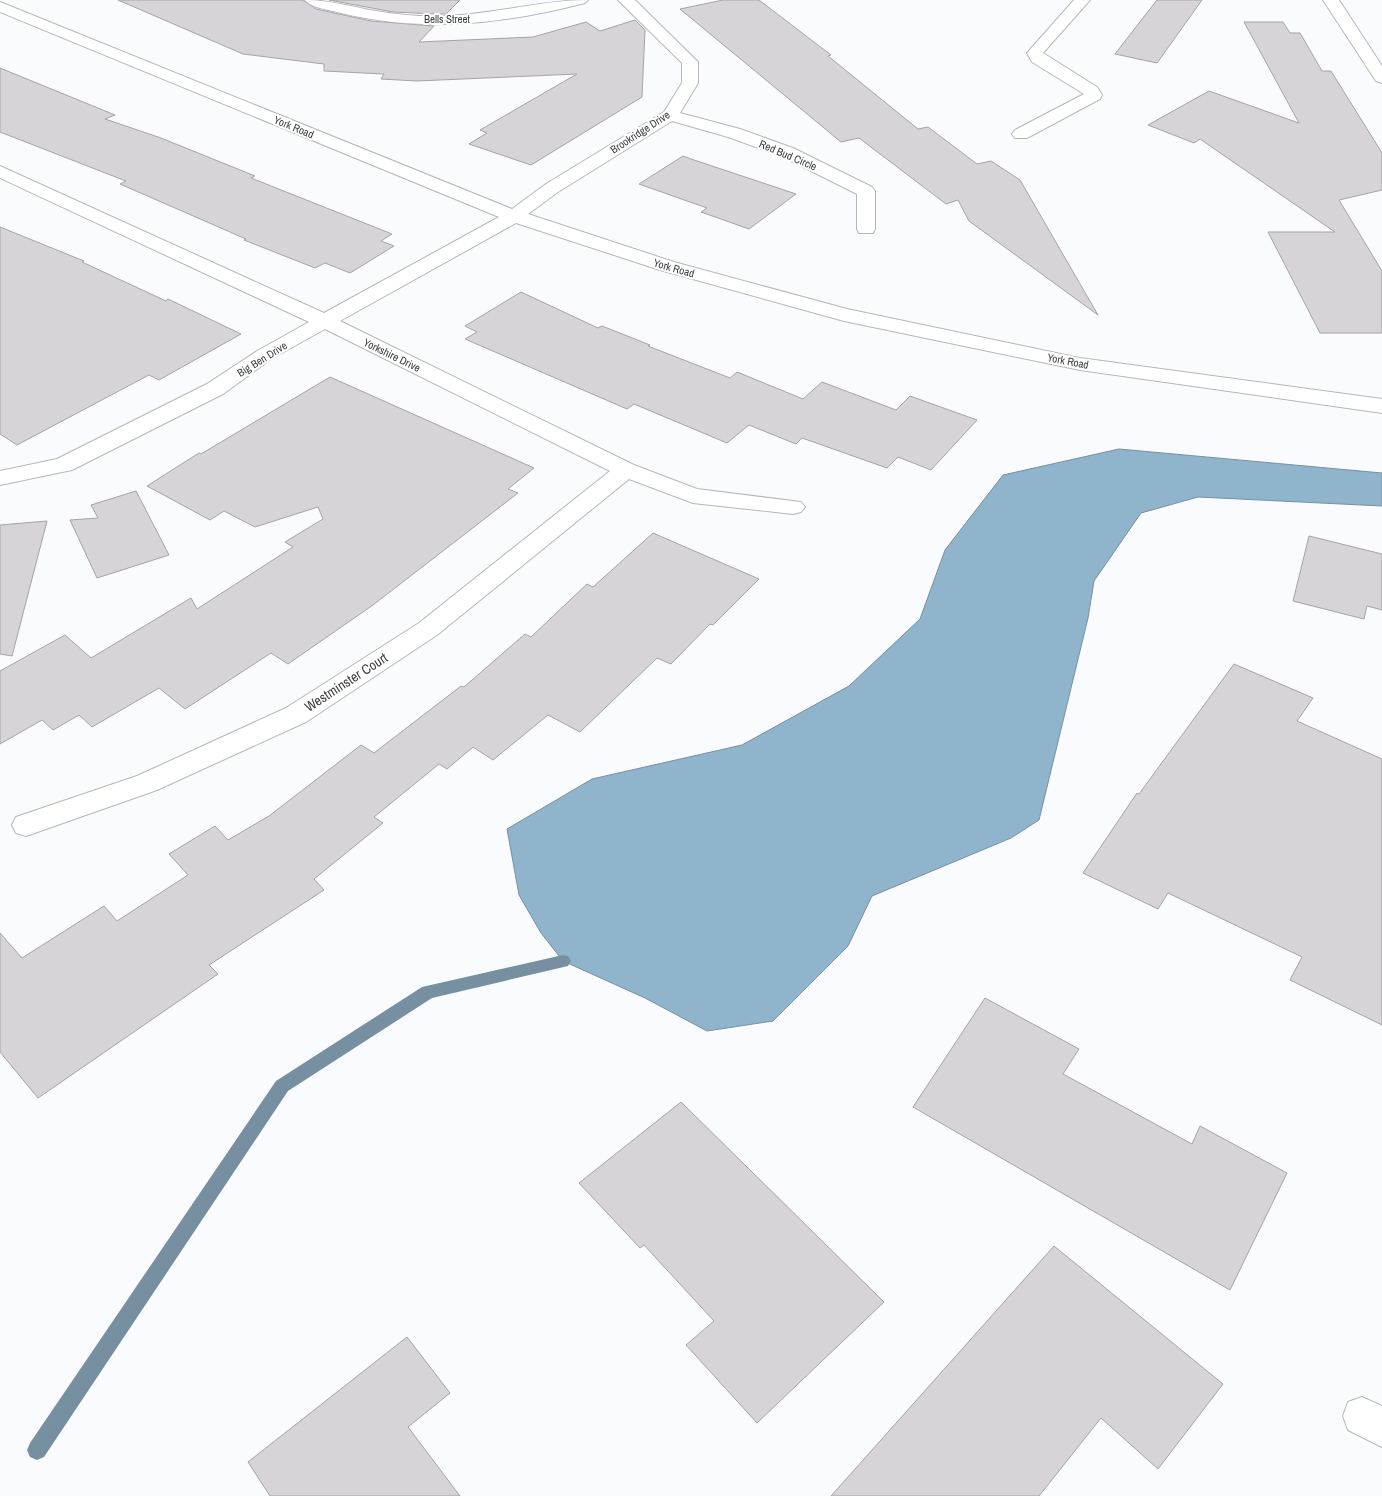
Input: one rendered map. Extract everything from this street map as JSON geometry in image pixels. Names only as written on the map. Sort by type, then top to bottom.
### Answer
[{"type":"street","name":"Bells Street","points":[[313,0],[358,12],[444,21],[488,18],[580,0]]},
{"type":"street","name":"Brookridge Drive","points":[[514,216],[552,188],[670,115],[690,83],[690,62],[626,0]]},
{"type":"street","points":[[1021,134],[1094,95],[1092,91],[1038,59],[1035,53],[1082,0]]},
{"type":"street","points":[[1331,0],[1382,78]]},
{"type":"street","name":"York Road","points":[[0,7],[514,216],[667,266],[844,315],[1080,364],[1382,406]]},
{"type":"street","name":"Red Bud Circle","points":[[670,115],[734,133],[786,152],[866,191],[866,229]]},
{"type":"street","name":"Yorkshire Drive","points":[[0,171],[326,322],[626,470],[693,496],[793,507]]},
{"type":"street","name":"Big Ben Drive","points":[[0,478],[64,465],[215,389],[264,355],[514,216]]},
{"type":"street","name":"Westminster Court","points":[[26,825],[146,783],[296,715],[428,629],[626,470]]},
{"type":"water","points":[[1119,449],[1382,473],[1382,506],[1198,497],[1141,513],[1094,581],[1088,618],[1039,820],[1011,838],[872,896],[848,946],[773,1021],[707,1031],[645,998],[563,961],[541,933],[519,895],[507,829],[592,779],[742,745],[849,686],[920,619],[945,550],[1003,475]]},
{"type":"building","points":[[118,0],[303,0],[316,9],[371,21],[434,26],[419,42],[533,37],[586,22],[600,31],[635,20],[645,30],[642,97],[531,165],[469,144],[487,133],[480,130],[577,74],[417,81],[381,79],[384,74],[324,71],[324,64],[243,54]]},
{"type":"building","points":[[329,0],[460,0],[446,14],[436,14],[393,12]]},
{"type":"building","points":[[723,0],[759,0],[831,55],[828,56],[918,129],[928,127],[977,164],[991,161],[1020,180],[1098,315],[969,221],[958,200],[946,204],[859,138],[841,142],[680,9]]},
{"type":"building","points":[[1157,0],[1202,0],[1157,63],[1115,54]]},
{"type":"building","points":[[1244,22],[1283,22],[1290,33],[1300,33],[1322,71],[1331,71],[1382,153],[1382,190],[1339,200],[1382,271],[1382,333],[1320,333],[1268,232],[1335,232],[1200,139],[1194,143],[1148,125],[1209,91],[1299,123]]},
{"type":"building","points":[[0,68],[115,115],[105,119],[161,138],[255,176],[251,178],[392,234],[381,241],[394,246],[350,273],[325,263],[315,268],[244,240],[246,239],[120,184],[126,181],[0,132]]},
{"type":"building","points":[[683,156],[796,194],[749,229],[701,212],[707,208],[639,184]]},
{"type":"building","points":[[0,227],[84,261],[82,262],[166,301],[168,299],[241,334],[159,380],[149,375],[17,445],[0,434]]},
{"type":"building","points":[[521,292],[598,328],[602,326],[730,378],[737,372],[803,399],[822,382],[896,410],[910,396],[977,420],[931,470],[898,457],[887,468],[802,438],[796,444],[749,425],[727,443],[634,404],[627,409],[465,339],[477,332],[465,326]]},
{"type":"building","points":[[330,377],[534,468],[508,489],[518,493],[373,605],[288,664],[271,653],[185,709],[159,688],[92,727],[79,715],[53,730],[42,720],[0,744],[0,671],[65,635],[91,658],[191,598],[197,609],[293,547],[285,542],[323,519],[318,507],[255,527],[224,511],[210,520],[147,486],[199,453],[201,454]]},
{"type":"building","points":[[136,491],[169,555],[97,578],[70,520],[98,518],[91,505]]},
{"type":"building","points":[[47,521],[12,656],[0,654],[0,525]]},
{"type":"building","points":[[653,533],[759,579],[713,625],[710,624],[671,664],[657,658],[580,732],[548,715],[493,760],[473,747],[447,769],[439,764],[374,817],[383,823],[314,879],[324,890],[209,965],[218,974],[38,1098],[0,1052],[0,933],[22,958],[104,906],[117,921],[188,875],[169,854],[215,826],[228,840],[269,816],[361,745],[374,753],[461,686],[464,687],[525,634],[531,637],[587,584],[593,587]]},
{"type":"building","points":[[1309,536],[1382,554],[1382,610],[1367,606],[1364,619],[1293,601]]},
{"type":"building","points":[[1234,664],[1313,698],[1297,721],[1382,759],[1382,1025],[1290,980],[1302,957],[1168,893],[1158,909],[1083,873],[1137,793],[1139,794]]},
{"type":"building","points":[[985,998],[1079,1049],[1063,1074],[1192,1144],[1200,1126],[1287,1173],[1230,1290],[913,1107]]},
{"type":"building","points":[[681,1102],[884,1302],[757,1423],[686,1345],[714,1321],[644,1245],[640,1248],[579,1183]]},
{"type":"building","points":[[1054,1246],[1223,1384],[1158,1469],[1101,1418],[1039,1496],[831,1496]]},
{"type":"building","points":[[407,1337],[450,1393],[408,1427],[460,1496],[270,1496],[248,1462]]},
{"type":"waterway","points":[[37,1450],[282,1086],[428,992],[563,961]]}]
